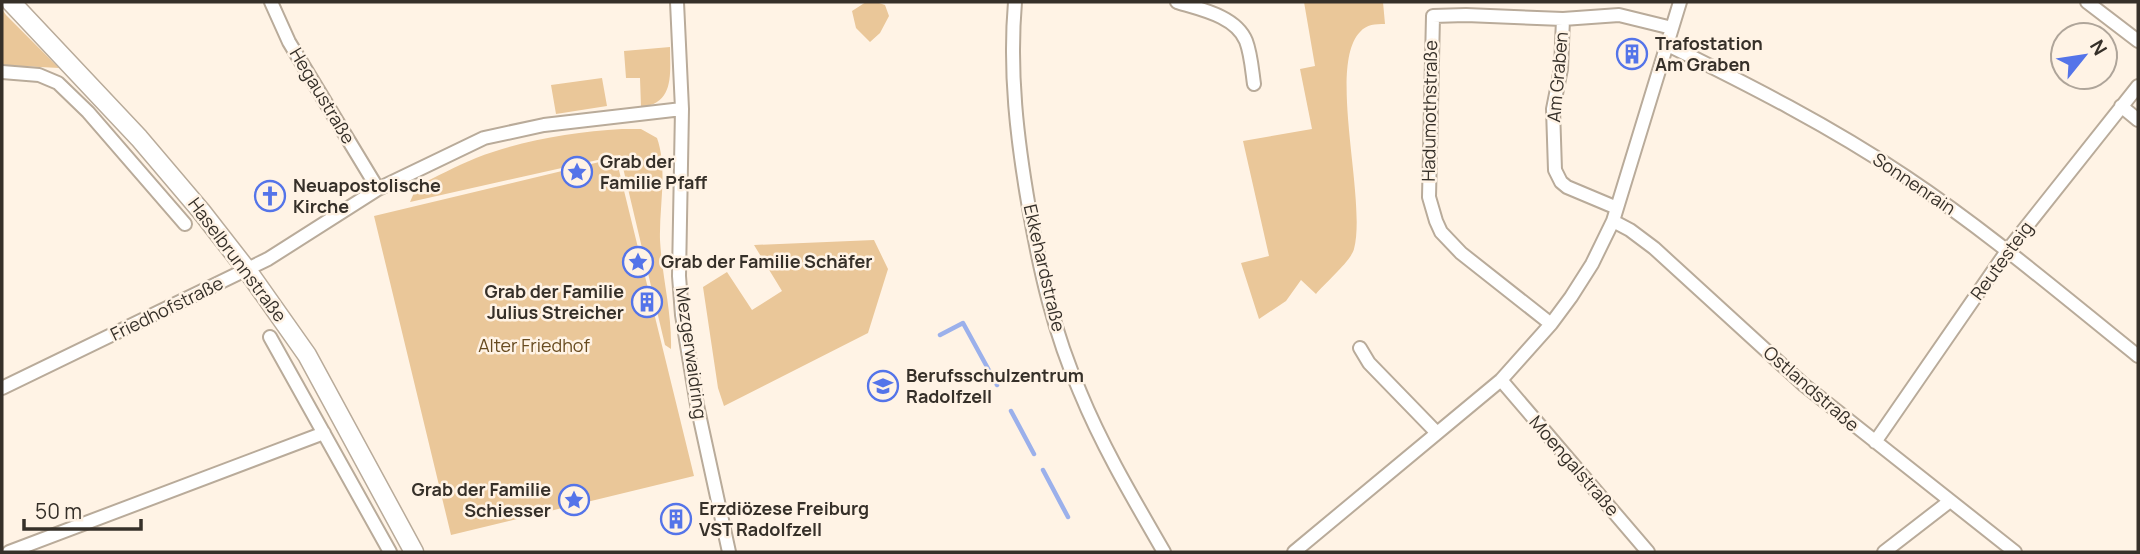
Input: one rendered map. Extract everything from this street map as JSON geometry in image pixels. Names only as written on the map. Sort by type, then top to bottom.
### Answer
[{"type":"main road","name":"Haselbrunnstraße","points":[[11,2],[139,138],[247,270],[307,355],[414,552]]},
{"type":"street","name":"Hegaustraße","points":[[271,2],[289,42],[378,189]]},
{"type":"street","name":"Mezgerwaidring","points":[[677,2],[681,109],[682,316],[695,397],[729,552]]},
{"type":"street","name":"Ekkehardstraße","points":[[1015,2],[1012,73],[1016,131],[1048,300],[1078,389],[1094,426],[1164,552]]},
{"type":"street","points":[[1177,2],[1222,17],[1236,26],[1247,44],[1254,84]]},
{"type":"street","points":[[1294,552],[1501,380],[1551,324],[1592,264],[1612,221],[1679,2]]},
{"type":"street","points":[[2087,2],[2138,41]]},
{"type":"street","name":"Am Graben","points":[[1617,208],[1567,187],[1555,170],[1553,109],[1561,69],[1563,19],[1619,15],[1672,28]]},
{"type":"street","name":"Hadumothstraße","points":[[1551,324],[1461,253],[1450,243],[1436,221],[1428,185],[1433,16],[1563,19]]},
{"type":"street","name":"Sonnenrain","points":[[1668,45],[1844,137],[1906,177],[2007,251],[2138,356]]},
{"type":"street","name":"Haselbrunnstraße","points":[[2,72],[39,75],[58,83],[88,112],[184,224]]},
{"type":"street","name":"Reutesteig","points":[[1875,442],[2007,251],[2138,86]]},
{"type":"street","points":[[2122,106],[2138,120]]},
{"type":"street","name":"Friedhofstraße","points":[[2,388],[247,270],[378,189],[484,138],[515,130],[681,109]]},
{"type":"street","name":"Ostlandstraße","points":[[1612,221],[1630,230],[1654,248],[1804,385],[2014,552]]},
{"type":"street","name":"Haselbrunnstraße","points":[[270,337],[386,551]]},
{"type":"street","points":[[1360,348],[1369,363],[1437,433]]},
{"type":"street","name":"Moengalstraße","points":[[1501,380],[1648,552]]},
{"type":"street","points":[[9,552],[324,433]]},
{"type":"street","points":[[1884,552],[1950,501]]},
{"type":"green space","points":[[866,2],[885,5],[889,16],[880,33],[870,42],[856,28],[852,11]]},
{"type":"green space","points":[[1304,2],[1383,2],[1385,24],[1368,26],[1360,32],[1351,49],[1347,73],[1347,103],[1356,199],[1357,227],[1354,249],[1343,266],[1316,294],[1301,280],[1286,301],[1259,319],[1241,263],[1269,256],[1243,141],[1312,129],[1300,69],[1315,66]]},
{"type":"green space","points":[[2,9],[6,15],[59,68],[2,65]]},
{"type":"green space","points":[[670,47],[670,77],[665,94],[652,105],[641,107],[640,78],[626,78],[624,51]]},
{"type":"green space","points":[[602,78],[607,106],[556,114],[551,85]]},
{"type":"green space","points":[[641,129],[657,138],[660,150],[663,175],[660,240],[671,349],[665,345],[620,155],[410,202],[417,186],[494,152],[548,138]]},
{"type":"green space","name":"Alter Friedhof","points":[[616,158],[694,476],[451,535],[374,216]]},
{"type":"green space","points":[[874,240],[888,269],[868,333],[724,406],[718,388],[703,287],[727,272],[752,310],[782,291],[754,245]]},
{"type":"waterway","points":[[940,335],[963,323],[997,385]]},
{"type":"waterway","points":[[1011,411],[1034,454]]},
{"type":"waterway","points":[[1043,470],[1068,517]]},
{"type":"place","name":"Trafostation Am Graben","points":[[1632,54]]},
{"type":"place","name":"Grab der Familie Pfaff","points":[[577,172]]},
{"type":"place","name":"Neuapostolische Kirche","points":[[270,196]]},
{"type":"place","name":"Grab der Familie Schäfer","points":[[638,262]]},
{"type":"place","name":"Grab der Familie Julius Streicher","points":[[647,302]]},
{"type":"place","name":"Berufsschulzentrum Radolfzell","points":[[883,386]]},
{"type":"place","name":"Grab der Familie Schiesser","points":[[574,500]]},
{"type":"place","name":"Erzdiözese Freiburg VST Radolfzell","points":[[676,519]]}]
